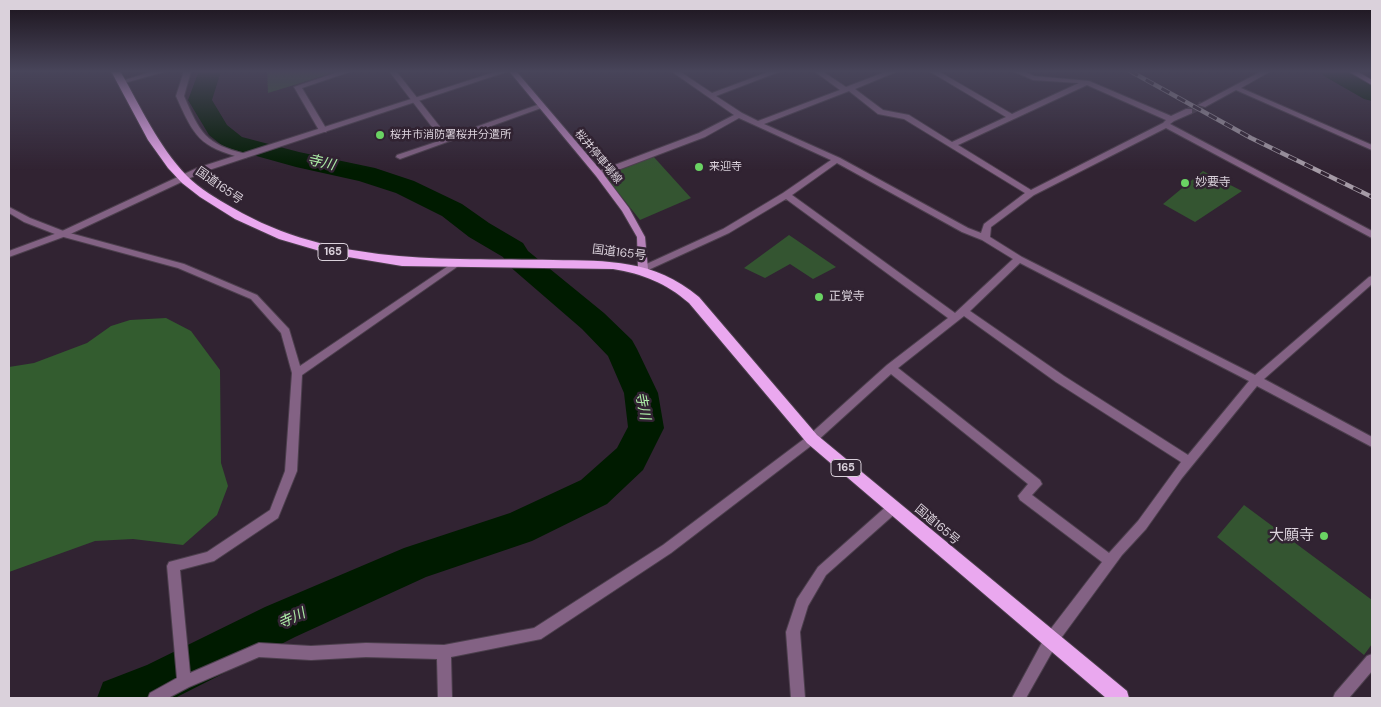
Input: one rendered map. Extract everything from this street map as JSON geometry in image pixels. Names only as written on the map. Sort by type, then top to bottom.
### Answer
[{"type":"highway","name":"国道165号","points":[[134,104],[163,153],[182,178],[205,196],[240,218],[303,244],[368,258],[402,262],[613,265],[643,269],[664,277],[680,287],[694,300],[812,439],[1120,698]]},
{"type":"main road","name":"桜井停車場線","points":[[538,104],[599,174],[626,210],[640,237],[643,269]]},
{"type":"street","points":[[184,104],[204,142],[220,151],[246,155]]},
{"type":"street","points":[[308,104],[323,130]]},
{"type":"street","points":[[9,254],[63,234],[182,178],[246,155],[405,104]]},
{"type":"street","points":[[416,104],[446,140]]},
{"type":"street","points":[[723,104],[756,124],[837,160],[965,230],[985,238],[1019,259],[1256,380],[1372,442]]},
{"type":"street","points":[[756,124],[809,104]]},
{"type":"street","points":[[870,104],[881,112],[906,117],[1031,193]]},
{"type":"street","points":[[989,104],[1010,116]]},
{"type":"street","points":[[952,145],[1010,116],[1043,104]]},
{"type":"street","points":[[1132,104],[1168,122],[1372,235]]},
{"type":"street","points":[[1272,104],[1372,148]]},
{"type":"street","points":[[400,157],[540,107]]},
{"type":"street","points":[[985,238],[987,226],[1031,193],[1189,111]]},
{"type":"street","points":[[599,174],[702,135],[739,115]]},
{"type":"street","points":[[643,269],[726,231],[786,195],[837,160]]},
{"type":"street","points":[[786,195],[954,317]]},
{"type":"street","points":[[9,210],[27,220],[63,234],[181,266],[254,297],[286,332],[297,373],[291,470],[274,514],[210,557],[173,566],[184,681]]},
{"type":"street","points":[[154,698],[184,681],[259,650],[311,653],[366,650],[444,652],[536,634],[667,549],[812,439],[891,368],[964,311],[1019,259]]},
{"type":"street","points":[[297,373],[460,262]]},
{"type":"street","points":[[1019,698],[1051,640],[1111,561],[1142,525],[1178,475],[1256,380],[1372,279]]},
{"type":"street","points":[[964,311],[1060,379],[1190,462]]},
{"type":"street","points":[[891,368],[1036,484],[1024,496],[1111,561]]},
{"type":"street","points":[[798,698],[793,632],[802,603],[822,571],[893,508]]},
{"type":"street","points":[[444,652],[445,698]]},
{"type":"street","points":[[1340,698],[1372,661]]},
{"type":"green space","points":[[652,155],[691,198],[640,220],[605,176]]},
{"type":"green space","points":[[1203,171],[1242,191],[1195,222],[1163,204]]},
{"type":"green space","points":[[789,235],[836,267],[813,279],[790,264],[765,278],[744,268]]},
{"type":"green space","points":[[166,318],[191,331],[220,370],[221,463],[228,486],[217,515],[183,545],[133,539],[95,541],[9,572],[9,367],[34,363],[87,343],[111,326],[130,320]]},
{"type":"green space","points":[[1244,505],[1372,600],[1372,644],[1364,655],[1217,537]]},
{"type":"waterway","name":"寺川","points":[[119,698],[159,682],[280,622],[418,561],[518,528],[594,492],[630,459],[646,428],[641,393],[621,349],[593,321],[518,258],[513,250],[479,230],[452,210],[405,187],[366,174],[296,159],[233,142],[218,130],[202,104]]},
{"type":"tunnel","points":[[1189,111],[1202,105]]},
{"type":"railway","points":[[1190,104],[1251,138],[1372,197]]},
{"type":"place","name":"桜井市消防署桜井分遣所","points":[[380,135]]},
{"type":"place","name":"来迎寺","points":[[699,167]]},
{"type":"place","name":"妙要寺","points":[[1185,183]]},
{"type":"place","name":"正覚寺","points":[[819,297]]},
{"type":"place","name":"大願寺","points":[[1324,536]]}]
